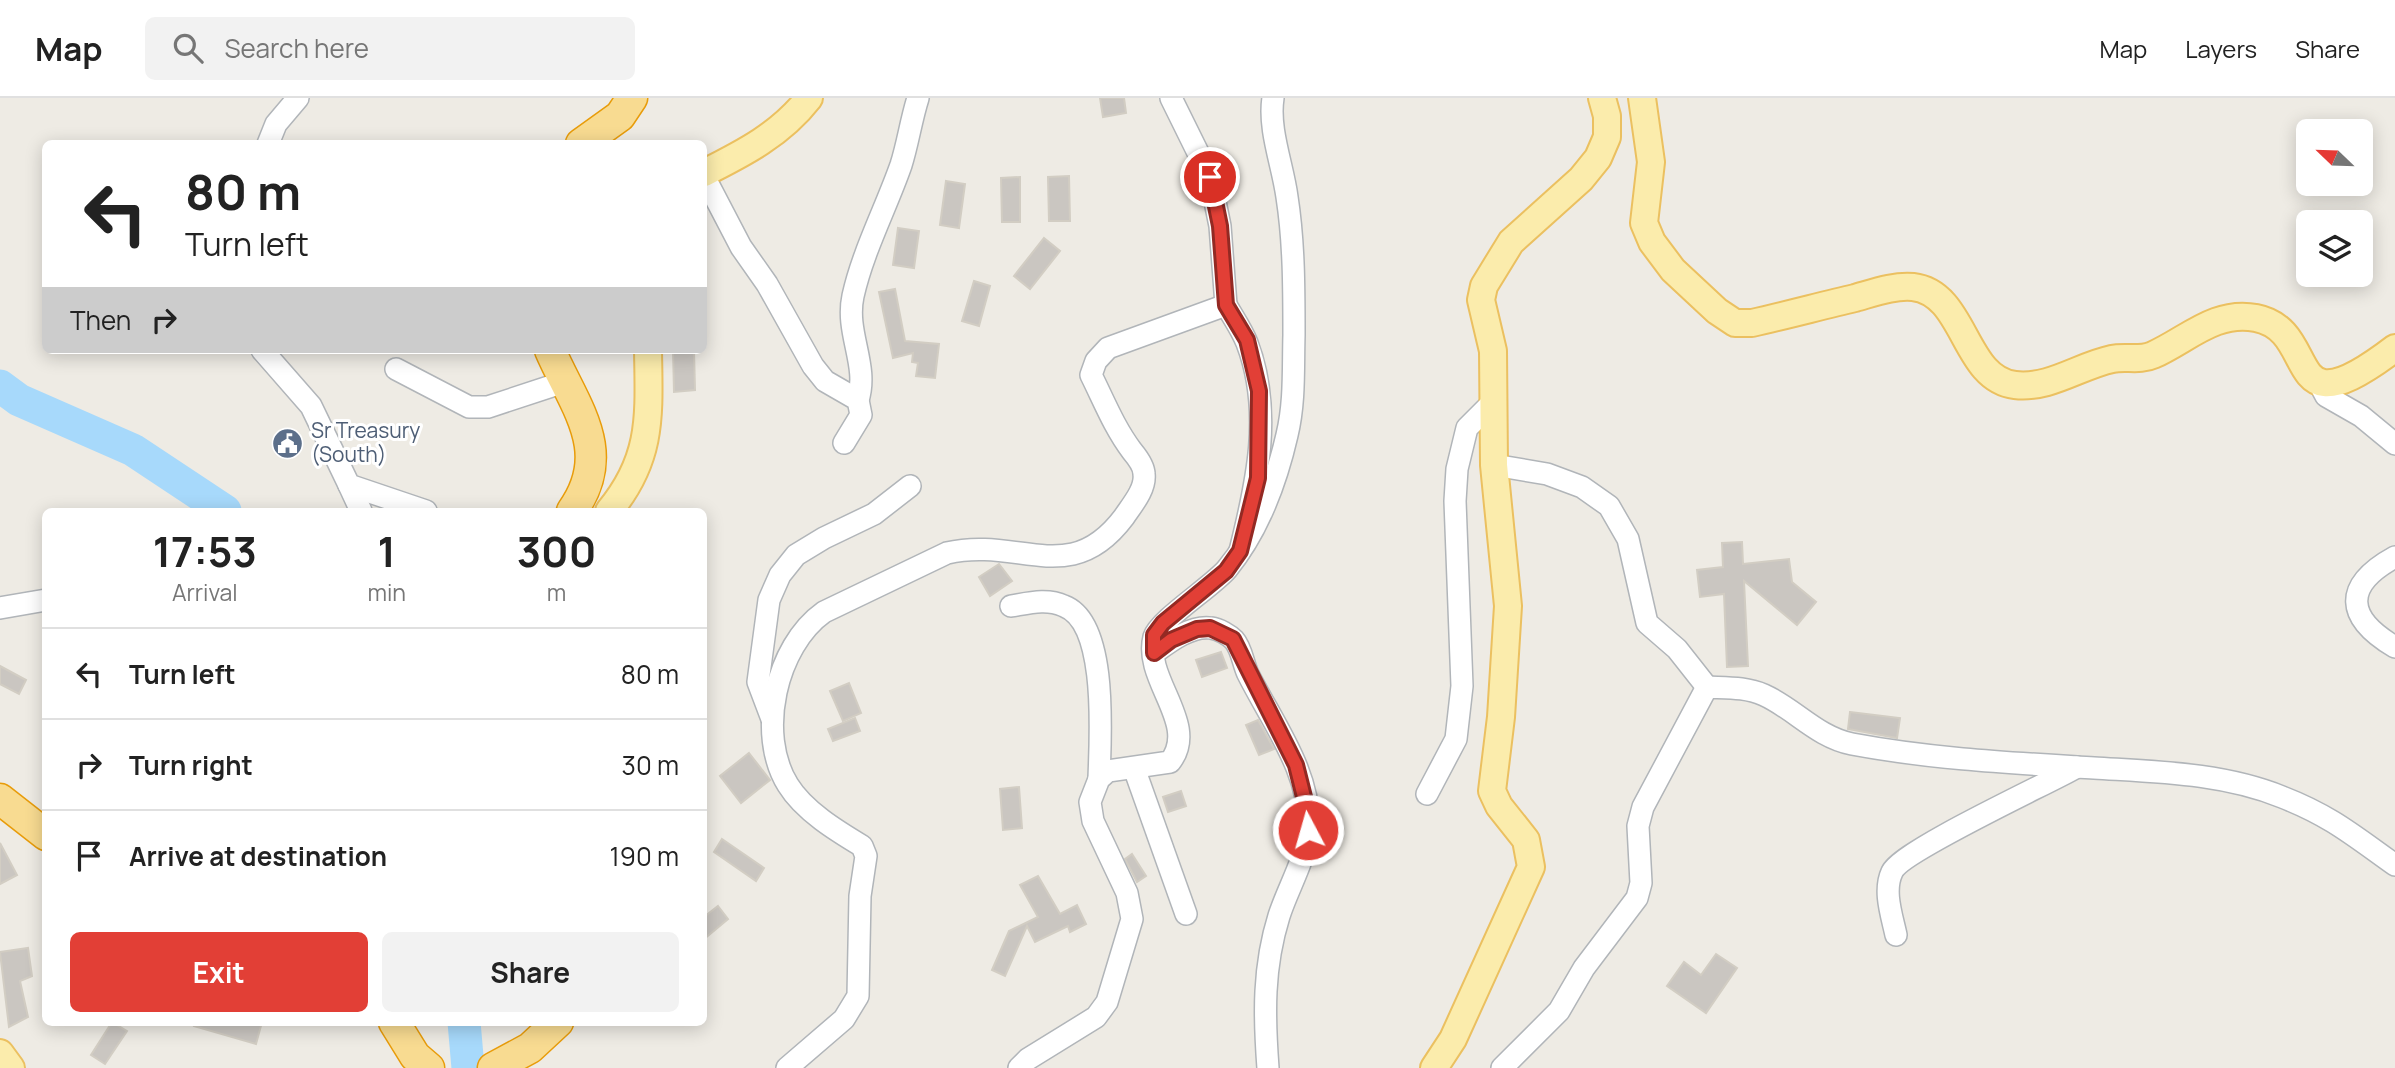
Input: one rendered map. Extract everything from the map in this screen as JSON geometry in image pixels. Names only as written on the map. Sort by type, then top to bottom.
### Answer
[{"type":"highway","points":[[587,140],[620,116],[632,98]]},
{"type":"highway","points":[[553,354],[564,382],[578,403],[589,435],[591,466],[585,493],[574,508]]},
{"type":"highway","points":[[0,799],[42,832]]},
{"type":"highway","points":[[396,1026],[415,1056],[429,1068]]},
{"type":"highway","points":[[515,1053],[552,1026]]},
{"type":"main road","points":[[707,172],[754,149],[796,114],[808,98]]},
{"type":"main road","points":[[1434,1068],[1454,1039],[1531,867],[1526,840],[1499,806],[1492,791],[1501,718],[1508,606],[1494,465],[1493,351],[1481,300],[1484,286],[1511,242],[1581,179],[1598,158],[1607,137],[1607,116],[1601,98]]},
{"type":"main road","points":[[1642,98],[1651,162],[1644,223],[1652,242],[1673,270],[1717,311],[1735,323],[1752,323],[1881,291],[1911,287],[1928,291],[1940,301],[1988,374],[2001,383],[2019,386],[2050,382],[2115,358],[2152,355],[2206,325],[2229,317],[2257,318],[2278,328],[2287,338],[2305,372],[2318,381],[2332,384],[2347,381],[2395,348]]},
{"type":"main road","points":[[612,508],[627,490],[643,457],[649,422],[648,354]]},
{"type":"main road","points":[[0,1053],[11,1068]]},
{"type":"street","points":[[270,140],[276,124],[298,98]]},
{"type":"street","points":[[844,443],[861,415],[858,400],[862,388],[862,368],[854,347],[850,321],[853,295],[901,166],[918,98]]},
{"type":"street","points":[[1158,98],[1184,123]]},
{"type":"street","points":[[1171,98],[1210,177],[1220,226],[1226,305],[1247,340],[1259,391],[1258,478],[1240,551]]},
{"type":"street","points":[[1099,779],[1108,771],[1170,762],[1179,745],[1177,721],[1161,681],[1154,653],[1154,635],[1163,623],[1226,571],[1240,551],[1259,520],[1276,476],[1288,432],[1294,380],[1291,231],[1282,159],[1272,117],[1273,98]]},
{"type":"street","points":[[707,180],[728,225],[767,284],[813,366],[825,381],[858,400]]},
{"type":"street","points":[[787,1068],[844,1019],[858,996],[860,896],[866,856],[862,846],[817,814],[788,787],[778,765],[773,740],[773,721],[781,672],[793,642],[806,624],[824,612],[947,553],[979,548],[1068,556],[1085,553],[1109,536],[1143,485],[1144,472],[1112,421],[1091,375],[1096,362],[1108,348],[1226,305]]},
{"type":"street","points":[[266,354],[283,370],[311,406],[359,508]]},
{"type":"street","points":[[396,369],[469,407],[488,407],[564,382]]},
{"type":"street","points":[[2318,381],[2326,396],[2361,416],[2395,444]]},
{"type":"street","points":[[1427,794],[1456,739],[1462,686],[1455,501],[1457,469],[1467,428],[1492,404]]},
{"type":"street","points":[[1494,465],[1547,474],[1582,487],[1609,506],[1628,539],[1647,623],[1677,649],[1707,687],[1748,690],[1766,696],[1815,729],[1849,743],[1983,762],[2200,776],[2280,795],[2336,821],[2395,865]]},
{"type":"street","points":[[349,485],[417,508]]},
{"type":"street","points":[[773,721],[758,682],[769,600],[780,575],[796,555],[874,514],[910,486]]},
{"type":"street","points":[[2395,558],[2370,573],[2355,600],[2358,617],[2379,638],[2395,647]]},
{"type":"street","points":[[0,608],[42,601]]},
{"type":"street","points":[[1011,606],[1040,601],[1065,606],[1082,619],[1095,661],[1101,712],[1099,779],[1090,802],[1093,821],[1132,911],[1114,987],[1096,1017],[1028,1059],[1019,1068]]},
{"type":"street","points":[[1154,653],[1171,640],[1197,629],[1210,628],[1233,639],[1296,765],[1303,788],[1307,809],[1304,852],[1280,914],[1267,961],[1264,1038],[1268,1068]]},
{"type":"street","points":[[1502,1068],[1559,1011],[1584,968],[1637,898],[1641,884],[1638,826],[1643,807],[1707,687]]},
{"type":"street","points":[[1896,935],[1888,885],[1898,862],[1927,844],[2077,767]]},
{"type":"street","points":[[1134,768],[1186,915]]},
{"type":"building","points":[[1100,98],[1124,98],[1126,113],[1103,117]]},
{"type":"building","points":[[1069,176],[1070,221],[1049,221],[1048,177]]},
{"type":"building","points":[[1020,177],[1020,222],[1002,222],[1001,178]]},
{"type":"building","points":[[946,181],[965,184],[959,228],[940,225]]},
{"type":"building","points":[[898,228],[919,231],[914,268],[893,265]]},
{"type":"building","points":[[1044,238],[1060,251],[1030,289],[1014,276]]},
{"type":"building","points":[[974,281],[990,286],[979,326],[962,321]]},
{"type":"building","points":[[895,289],[905,341],[939,344],[935,378],[916,376],[918,363],[912,362],[913,353],[893,358],[879,292]]},
{"type":"building","points":[[673,354],[694,354],[695,390],[674,392]]},
{"type":"building","points":[[1742,542],[1743,564],[1789,559],[1792,582],[1816,602],[1797,625],[1744,581],[1748,666],[1727,667],[1724,594],[1700,597],[1697,570],[1723,567],[1722,543]]},
{"type":"building","points":[[999,564],[1012,581],[990,596],[979,577]]},
{"type":"building","points":[[1221,652],[1227,668],[1202,677],[1196,660]]},
{"type":"building","points":[[0,666],[26,680],[19,694],[0,684]]},
{"type":"building","points":[[849,683],[861,713],[843,721],[830,691]]},
{"type":"building","points":[[1850,712],[1900,718],[1897,738],[1848,729]]},
{"type":"building","points":[[855,718],[860,731],[833,741],[828,729]]},
{"type":"building","points":[[1258,720],[1274,749],[1259,755],[1246,725]]},
{"type":"building","points":[[749,753],[770,780],[741,803],[720,776]]},
{"type":"building","points":[[1019,787],[1022,828],[1003,830],[1000,789]]},
{"type":"building","points":[[1181,791],[1186,806],[1168,812],[1163,797]]},
{"type":"building","points":[[722,839],[764,868],[756,881],[714,852]]},
{"type":"building","points":[[0,843],[17,875],[0,884]]},
{"type":"building","points":[[1132,854],[1146,876],[1137,882],[1125,859]]},
{"type":"building","points":[[1038,876],[1060,914],[1077,905],[1086,924],[1070,932],[1068,926],[1035,942],[1027,926],[1005,976],[992,970],[1009,931],[1038,917],[1020,885]]},
{"type":"building","points":[[718,906],[728,919],[707,936],[707,915]]},
{"type":"building","points":[[28,948],[32,976],[20,981],[28,1017],[9,1027],[0,952]]},
{"type":"building","points":[[1716,954],[1737,968],[1706,1013],[1667,986],[1684,962],[1701,975]]},
{"type":"building","points":[[109,1026],[119,1026],[127,1031],[105,1064],[91,1055]]},
{"type":"building","points":[[194,1026],[261,1026],[256,1044]]},
{"type":"waterway","points":[[0,386],[19,400],[133,450],[220,508]]},
{"type":"waterway","points":[[464,1026],[468,1068]]},
{"type":"place","name":"Sr Treasury (South)","points":[[288,443]]},
{"type":"route","points":[[1210,177],[1220,226],[1226,305],[1247,340],[1259,391],[1258,478],[1240,551],[1226,571],[1163,623],[1154,635],[1154,653],[1171,640],[1197,629],[1210,628],[1233,639],[1266,710],[1296,765],[1307,809],[1308,830]]}]
